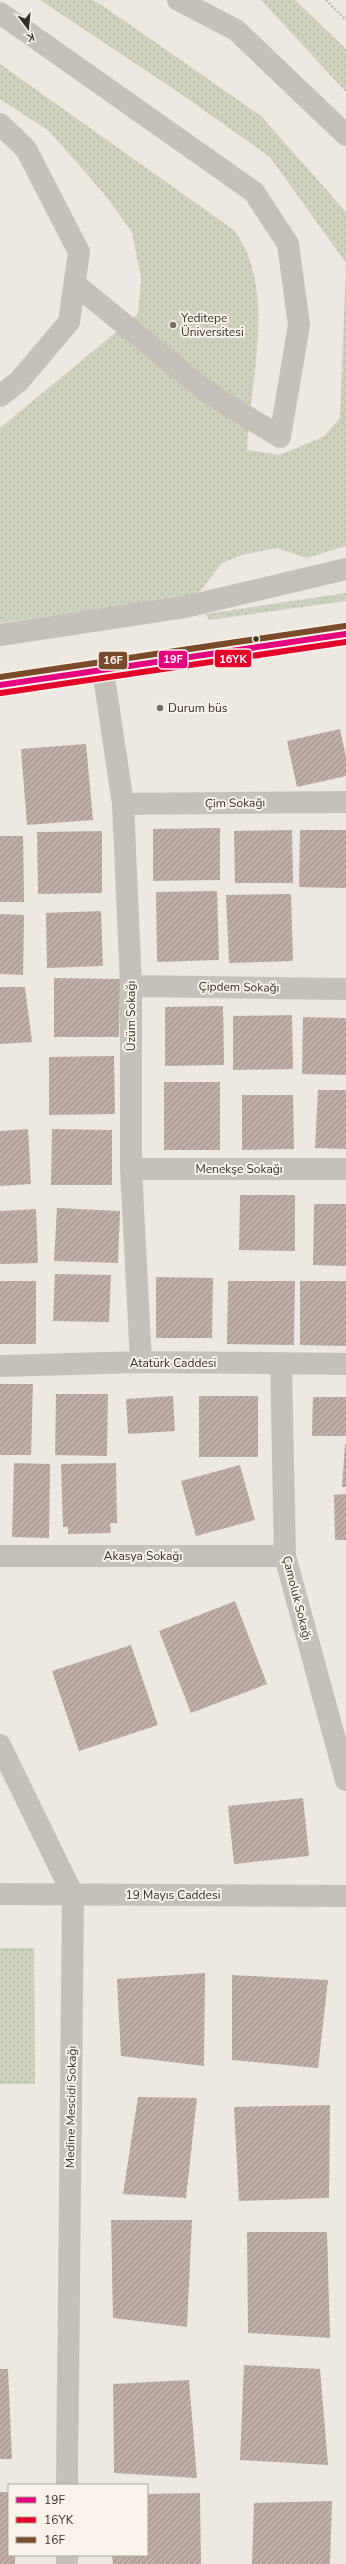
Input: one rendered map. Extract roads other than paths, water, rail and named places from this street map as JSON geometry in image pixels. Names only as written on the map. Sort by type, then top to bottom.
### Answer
[{"type":"street","points":[[178,0],[236,30],[346,135]]},
{"type":"street","points":[[0,13],[254,192],[288,244],[299,325],[280,437],[207,392],[75,284]]},
{"type":"street","points":[[0,124],[26,149],[79,252],[69,322],[19,382],[0,396]]},
{"type":"street","points":[[0,635],[185,607],[346,569]]},
{"type":"street","points":[[0,685],[346,634]]},
{"type":"street","name":"Üzüm Sokağı","points":[[103,670],[123,804],[131,986],[131,1169],[141,1362]]},
{"type":"street","name":"Çim Sokağı","points":[[123,804],[346,802]]},
{"type":"street","name":"Çipdem Sokağı","points":[[131,986],[346,989]]},
{"type":"street","name":"Menekşe Sokağı","points":[[131,1169],[346,1169]]},
{"type":"street","name":"Atatürk Caddesi","points":[[0,1366],[141,1362],[346,1364]]},
{"type":"street","name":"Çamoluk Sokağı","points":[[281,1363],[285,1556],[346,1780]]},
{"type":"street","name":"Akasya Sokağı","points":[[0,1556],[285,1556]]},
{"type":"street","name":"Medine Mescidi Sokağı","points":[[0,1745],[73,1895],[67,2484]]},
{"type":"street","name":"19 Mayıs Caddesi","points":[[0,1894],[346,1896]]},
{"type":"place","name":"Yeditepe Üniversitesi","points":[[173,325]]},
{"type":"place","name":"Durum büs","points":[[160,708]]}]
